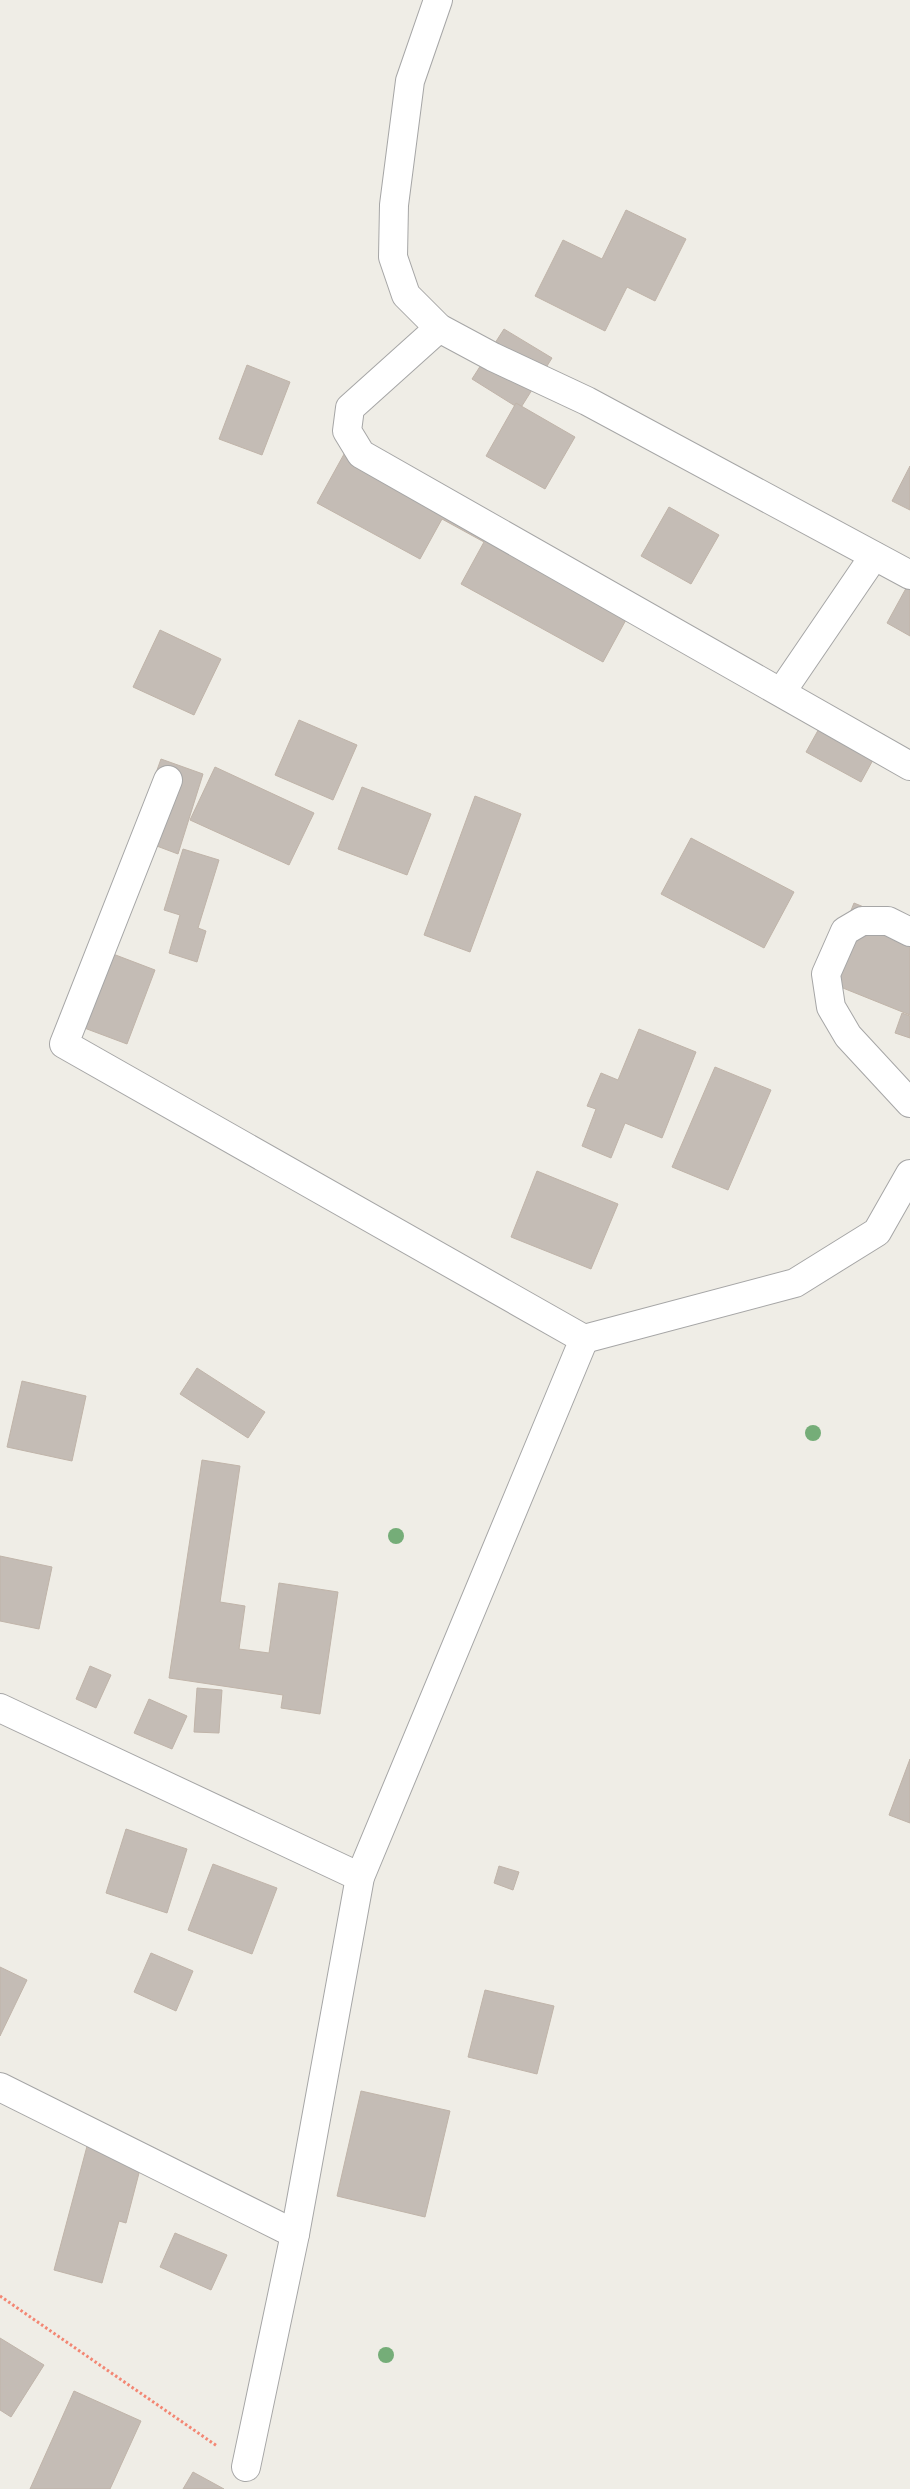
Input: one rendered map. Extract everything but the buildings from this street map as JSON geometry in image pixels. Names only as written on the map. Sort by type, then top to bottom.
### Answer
[{"type":"street","points":[[438,0],[410,81],[394,204],[393,257],[406,295],[438,328],[492,357],[587,401],[910,575]]},
{"type":"street","points":[[438,328],[350,408],[347,431],[361,454],[782,691],[910,766]]},
{"type":"street","points":[[782,691],[874,556]]},
{"type":"street","points":[[168,780],[64,1044],[584,1339],[795,1283],[877,1232],[910,1174]]},
{"type":"street","points":[[910,932],[888,921],[862,921],[845,931],[826,974],[831,1007],[848,1036],[910,1104]]},
{"type":"street","points":[[246,2467],[295,2234],[360,1877],[584,1339]]},
{"type":"street","points":[[0,1708],[360,1877]]},
{"type":"street","points":[[0,2087],[295,2234]]},
{"type":"path","points":[[0,2296],[246,2467]]}]
